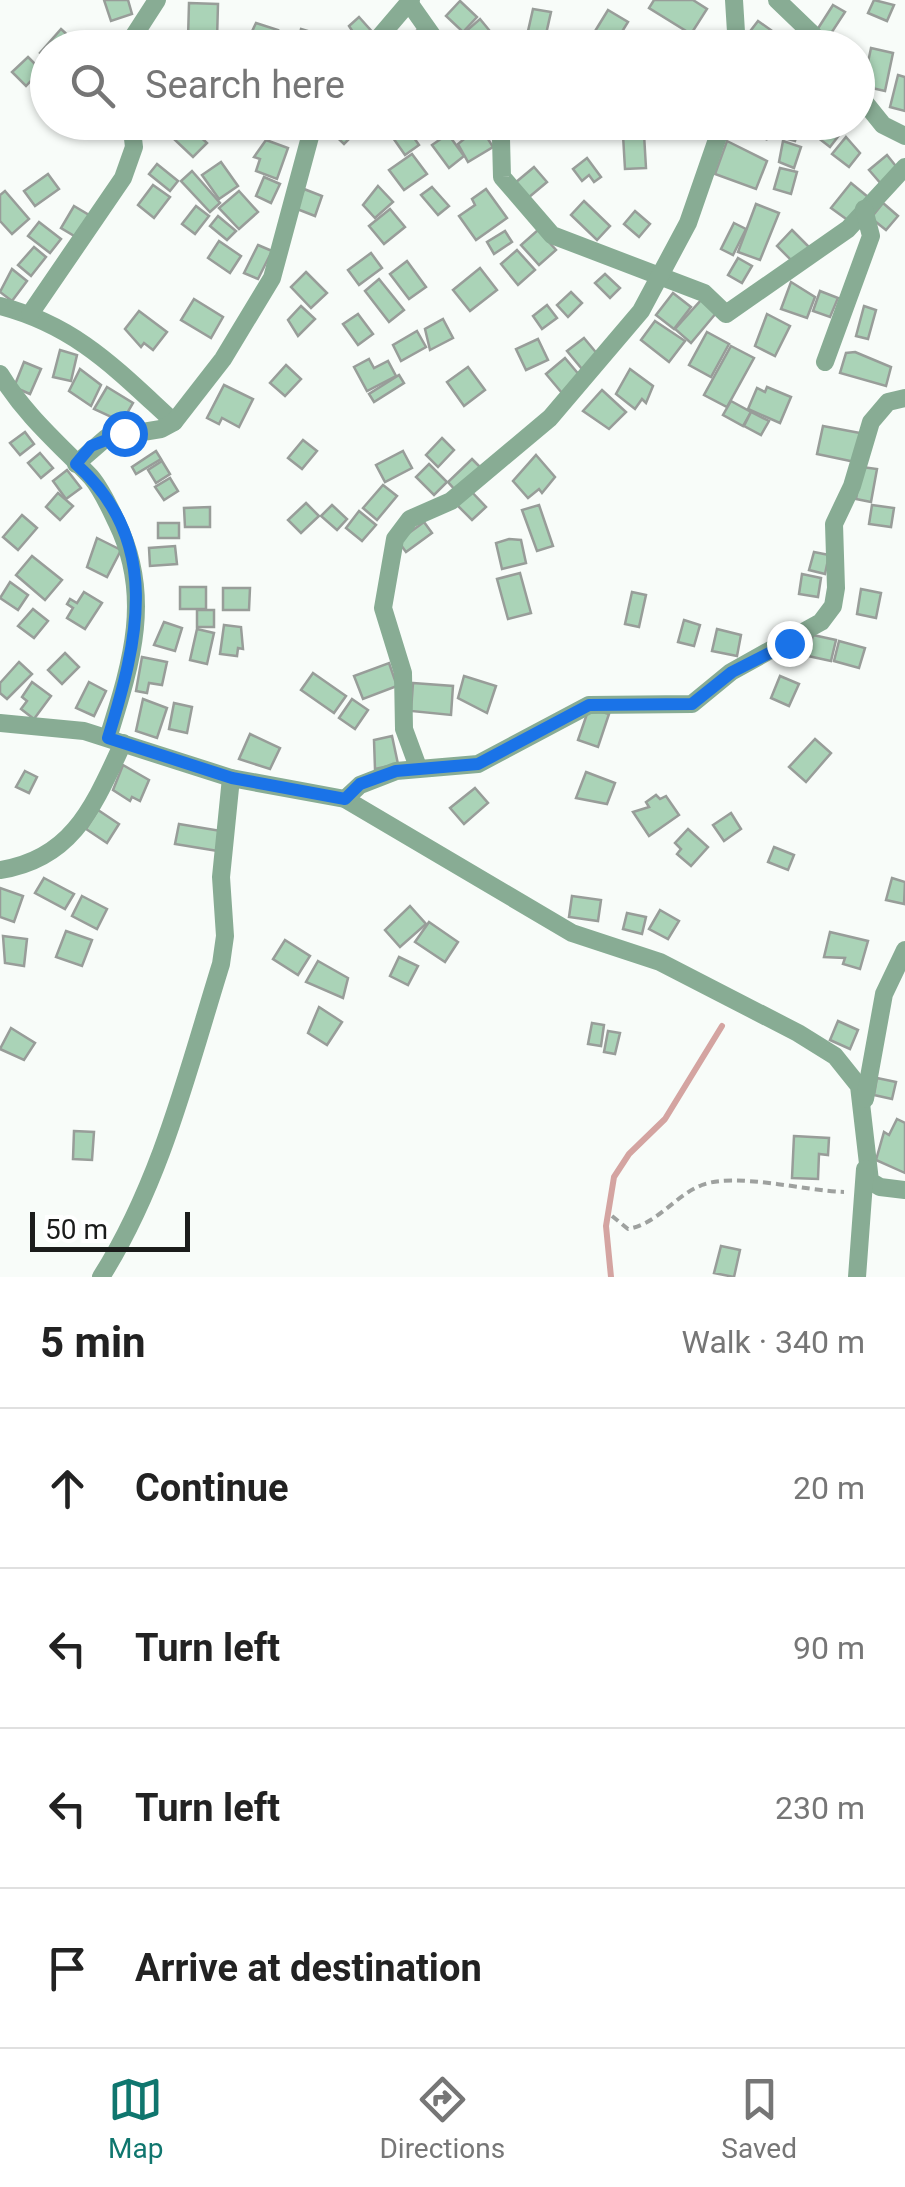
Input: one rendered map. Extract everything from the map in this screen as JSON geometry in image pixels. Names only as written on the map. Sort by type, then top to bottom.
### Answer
[{"type":"street","points":[[138,30],[158,0]]},
{"type":"street","points":[[734,0],[736,30]]},
{"type":"street","points":[[777,0],[808,30]]},
{"type":"street","points":[[386,30],[411,2],[429,30]]},
{"type":"street","points":[[875,116],[882,125],[905,136]]},
{"type":"street","points":[[30,314],[123,178],[133,140]]},
{"type":"street","points":[[76,464],[106,438],[161,430],[174,422],[223,360],[272,278],[309,140]]},
{"type":"street","points":[[501,140],[502,178],[552,235],[704,294],[726,314],[823,248],[905,168]]},
{"type":"street","points":[[418,766],[404,729],[403,673],[383,608],[395,539],[410,518],[451,501],[550,418],[641,311],[688,223],[717,140]]},
{"type":"street","points":[[825,362],[871,236],[864,209]]},
{"type":"street","points":[[0,306],[30,314],[93,348],[174,422]]},
{"type":"street","points":[[0,374],[18,403],[93,479],[109,506],[138,578],[131,663],[102,788],[52,854],[33,865],[0,870]]},
{"type":"street","points":[[345,799],[360,784],[418,766],[478,764],[589,705],[692,704],[732,672],[821,622],[833,606],[836,588],[834,524],[852,486],[871,422],[888,402],[905,398]]},
{"type":"street","points":[[0,723],[84,730],[232,778],[345,799],[572,933],[660,962],[816,1043],[850,1071],[864,1105]]},
{"type":"street","points":[[100,1277],[128,1234],[150,1184],[221,964],[225,936],[221,876],[232,778]]},
{"type":"street","points":[[858,1277],[865,1164],[864,1105],[880,1008],[905,950]]},
{"type":"street","points":[[865,1164],[870,1181],[880,1188],[905,1190]]},
{"type":"path","points":[[612,1216],[628,1229],[647,1225],[698,1186],[720,1180],[819,1191],[863,1188]]},
{"type":"building","points":[[104,0],[128,0],[132,14],[111,21]]},
{"type":"building","points":[[654,0],[693,0],[707,9],[694,30],[685,30],[649,8]]},
{"type":"building","points":[[874,0],[894,5],[887,21],[868,13]]},
{"type":"building","points":[[460,1],[477,17],[461,30],[446,16]]},
{"type":"building","points":[[189,3],[218,4],[217,30],[188,30]]},
{"type":"building","points":[[833,5],[845,12],[833,30],[817,30]]},
{"type":"building","points":[[533,9],[551,12],[547,30],[528,30]]},
{"type":"building","points":[[608,10],[628,22],[623,30],[596,30]]},
{"type":"building","points":[[359,17],[371,30],[352,30],[349,26]]},
{"type":"building","points":[[480,19],[489,30],[467,30]]},
{"type":"building","points":[[758,21],[771,30],[751,30]]},
{"type":"building","points":[[256,23],[278,30],[253,30]]},
{"type":"building","points":[[875,49],[893,53],[885,91],[875,89]]},
{"type":"building","points":[[30,59],[30,82],[26,86],[12,72]]},
{"type":"building","points":[[898,75],[905,77],[905,111],[890,107]]},
{"type":"building","points":[[175,140],[207,143],[193,157]]},
{"type":"building","points":[[266,140],[288,148],[277,179],[256,171],[260,159],[254,157]]},
{"type":"building","points":[[394,140],[416,140],[419,145],[405,155]]},
{"type":"building","points":[[439,140],[452,140],[464,156],[449,168],[432,145]]},
{"type":"building","points":[[463,140],[489,140],[493,147],[468,162],[458,144]]},
{"type":"building","points":[[623,140],[644,140],[646,168],[625,169]]},
{"type":"building","points":[[844,140],[849,140],[860,153],[849,167],[832,154]]},
{"type":"building","points":[[727,141],[767,161],[756,189],[715,174]]},
{"type":"building","points":[[783,141],[801,147],[794,168],[779,162]]},
{"type":"building","points":[[412,154],[427,174],[404,190],[389,170]]},
{"type":"building","points":[[887,155],[899,170],[882,185],[869,170]]},
{"type":"building","points":[[587,158],[601,177],[594,182],[589,175],[582,181],[573,169]]},
{"type":"building","points":[[221,162],[238,186],[219,199],[202,175]]},
{"type":"building","points":[[157,164],[178,181],[170,191],[149,174]]},
{"type":"building","points":[[534,167],[547,182],[528,198],[515,183]]},
{"type":"building","points":[[780,168],[797,172],[791,194],[774,189]]},
{"type":"building","points":[[192,171],[220,203],[210,212],[181,181]]},
{"type":"building","points":[[48,174],[59,189],[35,206],[24,191]]},
{"type":"building","points":[[264,177],[280,184],[271,203],[256,196]]},
{"type":"building","points":[[851,183],[868,197],[849,221],[831,208]]},
{"type":"building","points":[[153,185],[170,197],[154,218],[138,205]]},
{"type":"building","points":[[378,186],[393,202],[375,218],[363,205]]},
{"type":"building","points":[[432,187],[449,206],[438,215],[421,195]]},
{"type":"building","points":[[304,189],[322,196],[315,216],[297,209]]},
{"type":"building","points":[[486,189],[507,218],[476,240],[459,216],[475,205],[472,199]]},
{"type":"building","points":[[5,191],[29,219],[12,234],[0,221],[0,195]]},
{"type":"building","points":[[239,191],[258,212],[239,229],[219,208]]},
{"type":"building","points":[[584,201],[610,226],[597,240],[571,215]]},
{"type":"building","points":[[883,203],[898,216],[886,230],[871,218]]},
{"type":"building","points":[[756,204],[779,213],[760,260],[738,252]]},
{"type":"building","points":[[74,206],[89,215],[76,237],[61,228]]},
{"type":"building","points":[[196,206],[209,216],[195,234],[182,224]]},
{"type":"building","points":[[390,209],[405,227],[384,244],[369,226]]},
{"type":"building","points":[[635,211],[650,224],[639,237],[624,224]]},
{"type":"building","points":[[218,216],[236,231],[227,240],[210,226]]},
{"type":"building","points":[[39,222],[61,239],[50,253],[28,236]]},
{"type":"building","points":[[734,223],[746,229],[733,255],[721,249]]},
{"type":"building","points":[[538,230],[556,250],[539,265],[521,245]]},
{"type":"building","points":[[792,230],[809,247],[793,262],[777,246]]},
{"type":"building","points":[[505,231],[512,242],[494,254],[487,242]]},
{"type":"building","points":[[219,241],[241,256],[230,273],[208,258]]},
{"type":"building","points":[[258,245],[272,251],[258,279],[244,273]]},
{"type":"building","points":[[34,247],[46,257],[31,276],[18,265]]},
{"type":"building","points":[[517,250],[535,270],[518,285],[501,264]]},
{"type":"building","points":[[371,253],[382,268],[359,285],[348,270]]},
{"type":"building","points":[[738,258],[752,266],[742,283],[728,275]]},
{"type":"building","points":[[407,261],[426,287],[409,299],[390,274]]},
{"type":"building","points":[[480,268],[497,290],[470,311],[453,290]]},
{"type":"building","points":[[12,269],[27,281],[12,301],[0,292]]},
{"type":"building","points":[[306,272],[327,293],[311,308],[291,287]]},
{"type":"building","points":[[605,274],[620,288],[610,298],[595,283]]},
{"type":"building","points":[[379,279],[404,310],[389,322],[365,291]]},
{"type":"building","points":[[791,282],[815,297],[807,318],[781,309]]},
{"type":"building","points":[[820,291],[838,298],[830,317],[813,311]]},
{"type":"building","points":[[571,292],[582,303],[568,317],[557,305]]},
{"type":"building","points":[[673,293],[691,307],[674,329],[656,315]]},
{"type":"building","points":[[194,299],[223,317],[211,338],[181,320]]},
{"type":"building","points":[[702,299],[717,312],[691,343],[675,329]]},
{"type":"building","points":[[547,305],[557,318],[542,329],[533,316]]},
{"type":"building","points":[[301,306],[315,319],[298,336],[288,320]]},
{"type":"building","points":[[864,306],[876,310],[868,339],[856,336]]},
{"type":"building","points":[[139,311],[167,332],[153,350],[144,343],[141,347],[125,329]]},
{"type":"building","points":[[358,314],[373,334],[358,345],[343,324]]},
{"type":"building","points":[[767,314],[790,326],[775,356],[755,346]]},
{"type":"building","points":[[443,319],[453,338],[430,350],[425,329]]},
{"type":"building","points":[[655,321],[685,341],[669,362],[641,340]]},
{"type":"building","points":[[417,331],[426,347],[401,361],[393,345]]},
{"type":"building","points":[[707,332],[729,344],[711,377],[689,365]]},
{"type":"building","points":[[584,338],[599,356],[582,369],[567,351]]},
{"type":"building","points":[[538,339],[548,360],[526,370],[516,349]]},
{"type":"building","points":[[731,346],[754,358],[727,407],[704,395]]},
{"type":"building","points":[[60,350],[77,355],[71,381],[53,377]]},
{"type":"building","points":[[855,352],[891,367],[886,386],[840,373],[846,353]]},
{"type":"building","points":[[565,358],[581,377],[562,393],[546,374]]},
{"type":"building","points":[[369,359],[374,368],[388,361],[396,376],[367,391],[354,367]]},
{"type":"building","points":[[24,362],[41,369],[30,394],[14,387]]},
{"type":"building","points":[[286,365],[301,379],[285,396],[270,383]]},
{"type":"building","points":[[468,367],[485,390],[464,406],[447,382]]},
{"type":"building","points":[[80,369],[101,385],[91,406],[69,391]]},
{"type":"building","points":[[630,369],[653,386],[646,403],[642,399],[635,409],[616,394]]},
{"type":"building","points":[[399,375],[404,383],[374,402],[369,394]]},
{"type":"building","points":[[224,385],[253,399],[239,427],[222,418],[219,424],[207,418]]},
{"type":"building","points":[[107,387],[133,403],[122,422],[94,409]]},
{"type":"building","points":[[767,387],[791,397],[780,423],[748,409],[757,388],[765,392]]},
{"type":"building","points":[[602,390],[626,412],[609,429],[583,411]]},
{"type":"building","points":[[731,401],[751,412],[743,426],[723,415]]},
{"type":"building","points":[[751,412],[769,421],[761,435],[744,426]]},
{"type":"building","points":[[823,426],[860,433],[855,462],[817,454]]},
{"type":"building","points":[[25,432],[34,444],[20,455],[10,443]]},
{"type":"building","points":[[442,438],[454,450],[438,467],[426,455]]},
{"type":"building","points":[[303,440],[317,451],[302,469],[288,458]]},
{"type":"building","points":[[156,451],[161,459],[136,474],[132,467]]},
{"type":"building","points":[[403,451],[412,468],[385,482],[376,465]]},
{"type":"building","points":[[40,453],[53,468],[41,478],[28,463]]},
{"type":"building","points":[[536,455],[555,477],[542,493],[539,489],[528,498],[513,481]]},
{"type":"building","points":[[472,459],[481,468],[456,491],[448,482]]},
{"type":"building","points":[[162,461],[170,474],[156,483],[148,470]]},
{"type":"building","points":[[429,464],[447,482],[434,495],[416,477]]},
{"type":"building","points":[[862,467],[877,469],[871,502],[856,499]]},
{"type":"building","points":[[67,470],[81,488],[66,499],[53,481]]},
{"type":"building","points":[[170,478],[178,491],[164,500],[155,487]]},
{"type":"building","points":[[383,485],[397,496],[377,520],[363,508]]},
{"type":"building","points":[[469,489],[486,507],[472,520],[455,503]]},
{"type":"building","points":[[58,493],[73,506],[60,520],[46,507]]},
{"type":"building","points":[[306,503],[319,516],[301,533],[288,520]]},
{"type":"building","points":[[332,505],[347,519],[337,530],[321,516]]},
{"type":"building","points":[[539,505],[553,546],[537,551],[522,510]]},
{"type":"building","points":[[872,505],[894,508],[891,527],[869,524]]},
{"type":"building","points":[[210,507],[210,527],[185,527],[184,508]]},
{"type":"building","points":[[359,511],[376,525],[362,541],[346,528]]},
{"type":"building","points":[[22,515],[37,528],[18,550],[3,537]]},
{"type":"building","points":[[424,522],[432,533],[406,552],[398,541]]},
{"type":"building","points":[[158,523],[179,523],[179,538],[158,538]]},
{"type":"building","points":[[97,538],[121,550],[107,577],[87,567]]},
{"type":"building","points":[[521,540],[526,563],[502,569],[496,543]]},
{"type":"building","points":[[175,546],[177,564],[150,566],[149,548]]},
{"type":"building","points":[[814,552],[829,555],[825,574],[809,570]]},
{"type":"building","points":[[32,556],[62,580],[45,600],[16,575]]},
{"type":"building","points":[[520,573],[531,613],[508,619],[497,579]]},
{"type":"building","points":[[802,574],[821,578],[818,597],[799,594]]},
{"type":"building","points":[[10,582],[28,595],[18,610],[0,598]]},
{"type":"building","points":[[180,587],[206,587],[206,609],[180,609]]},
{"type":"building","points":[[223,588],[250,588],[249,610],[223,610]]},
{"type":"building","points":[[861,589],[881,593],[876,618],[857,614]]},
{"type":"building","points":[[84,592],[102,603],[85,629],[67,618],[73,608],[67,604],[70,599],[77,603]]},
{"type":"building","points":[[632,592],[646,595],[639,627],[625,624]]},
{"type":"building","points":[[33,609],[48,621],[34,638],[18,626]]},
{"type":"building","points":[[197,610],[214,610],[214,627],[197,627]]},
{"type":"building","points":[[684,620],[700,625],[694,646],[678,642]]},
{"type":"building","points":[[164,622],[182,628],[175,651],[154,645]]},
{"type":"building","points":[[224,625],[241,627],[243,649],[238,648],[237,656],[220,654]]},
{"type":"building","points":[[197,629],[214,633],[207,664],[190,660]]},
{"type":"building","points":[[717,629],[741,635],[737,656],[712,651]]},
{"type":"building","points":[[813,635],[836,640],[831,661],[808,656]]},
{"type":"building","points":[[839,641],[865,648],[859,668],[834,661]]},
{"type":"building","points":[[65,653],[79,667],[62,684],[48,670]]},
{"type":"building","points":[[142,657],[167,662],[162,685],[149,683],[147,693],[136,691]]},
{"type":"building","points":[[19,662],[32,674],[7,699],[0,693],[0,683]]},
{"type":"building","points":[[389,663],[397,686],[363,699],[354,676]]},
{"type":"building","points":[[313,673],[346,696],[334,713],[301,690]]},
{"type":"building","points":[[464,676],[496,686],[487,713],[458,698]]},
{"type":"building","points":[[780,676],[799,684],[789,706],[771,698]]},
{"type":"building","points":[[32,682],[51,696],[34,719],[21,709],[27,701],[22,697]]},
{"type":"building","points":[[89,682],[106,691],[94,716],[76,708]]},
{"type":"building","points":[[413,683],[453,686],[451,715],[411,711]]},
{"type":"building","points":[[143,699],[167,708],[157,738],[136,731]]},
{"type":"building","points":[[352,699],[368,710],[355,729],[339,718]]},
{"type":"building","points":[[174,703],[192,707],[187,733],[169,729]]},
{"type":"building","points":[[589,708],[609,714],[598,747],[578,740]]},
{"type":"building","points":[[250,734],[280,748],[270,769],[239,759]]},
{"type":"building","points":[[392,736],[398,764],[375,769],[374,740]]},
{"type":"building","points":[[815,739],[831,753],[806,782],[789,767]]},
{"type":"building","points":[[123,765],[149,780],[140,801],[132,797],[130,801],[113,790]]},
{"type":"building","points":[[25,771],[37,777],[29,793],[16,787]]},
{"type":"building","points":[[586,772],[615,783],[607,804],[576,798]]},
{"type":"building","points":[[475,788],[488,803],[464,824],[450,808]]},
{"type":"building","points":[[656,795],[660,799],[666,796],[679,815],[649,836],[633,812],[649,807],[646,802]]},
{"type":"building","points":[[98,810],[119,824],[107,843],[86,829]]},
{"type":"building","points":[[731,813],[741,829],[724,841],[713,825]]},
{"type":"building","points":[[179,824],[221,831],[218,851],[175,844]]},
{"type":"building","points":[[688,829],[708,847],[691,866],[677,854],[681,849],[675,843]]},
{"type":"building","points":[[774,847],[794,855],[788,870],[768,862]]},
{"type":"building","points":[[44,878],[74,894],[65,909],[35,893]]},
{"type":"building","points":[[892,878],[905,882],[904,904],[886,900]]},
{"type":"building","points":[[0,888],[23,896],[14,922],[0,917]]},
{"type":"building","points":[[82,896],[107,909],[97,929],[72,916]]},
{"type":"building","points":[[572,896],[601,900],[598,921],[569,917]]},
{"type":"building","points":[[410,906],[426,924],[400,947],[385,930]]},
{"type":"building","points":[[660,910],[679,921],[668,939],[649,929]]},
{"type":"building","points":[[627,913],[646,917],[642,934],[623,929]]},
{"type":"building","points":[[429,922],[458,942],[445,962],[415,942]]},
{"type":"building","points":[[66,931],[92,940],[82,966],[56,957]]},
{"type":"building","points":[[830,932],[868,941],[860,969],[843,964],[845,958],[824,957]]},
{"type":"building","points":[[3,936],[27,939],[24,966],[5,963]]},
{"type":"building","points":[[285,940],[310,956],[298,975],[273,959]]},
{"type":"building","points":[[399,957],[418,966],[408,985],[390,976]]},
{"type":"building","points":[[318,961],[348,978],[343,998],[306,982]]},
{"type":"building","points":[[319,1007],[342,1022],[327,1045],[308,1033]]},
{"type":"building","points":[[838,1021],[858,1030],[850,1049],[830,1040]]},
{"type":"building","points":[[592,1023],[604,1025],[601,1046],[588,1044]]},
{"type":"building","points":[[11,1028],[35,1043],[24,1060],[0,1049]]},
{"type":"building","points":[[608,1031],[620,1033],[615,1054],[604,1052]]},
{"type":"building","points":[[877,1078],[896,1082],[892,1099],[874,1095]]},
{"type":"building","points":[[897,1119],[905,1123],[905,1173],[876,1160],[884,1132],[889,1135]]},
{"type":"building","points":[[74,1131],[94,1132],[92,1160],[73,1159]]},
{"type":"building","points":[[794,1136],[829,1138],[828,1155],[819,1154],[818,1179],[792,1178]]},
{"type":"building","points":[[721,1246],[740,1250],[734,1277],[714,1273]]},
{"type":"waterway","points":[[611,1277],[606,1226],[614,1177],[629,1154],[665,1119],[722,1026]]},
{"type":"route","points":[[124,433],[91,446],[76,464],[93,479],[109,506],[127,542],[138,578],[138,619],[131,663],[108,738],[232,778],[345,799],[360,784],[396,771],[418,766],[457,768],[478,764],[589,705],[692,704],[732,672],[789,643]]}]
